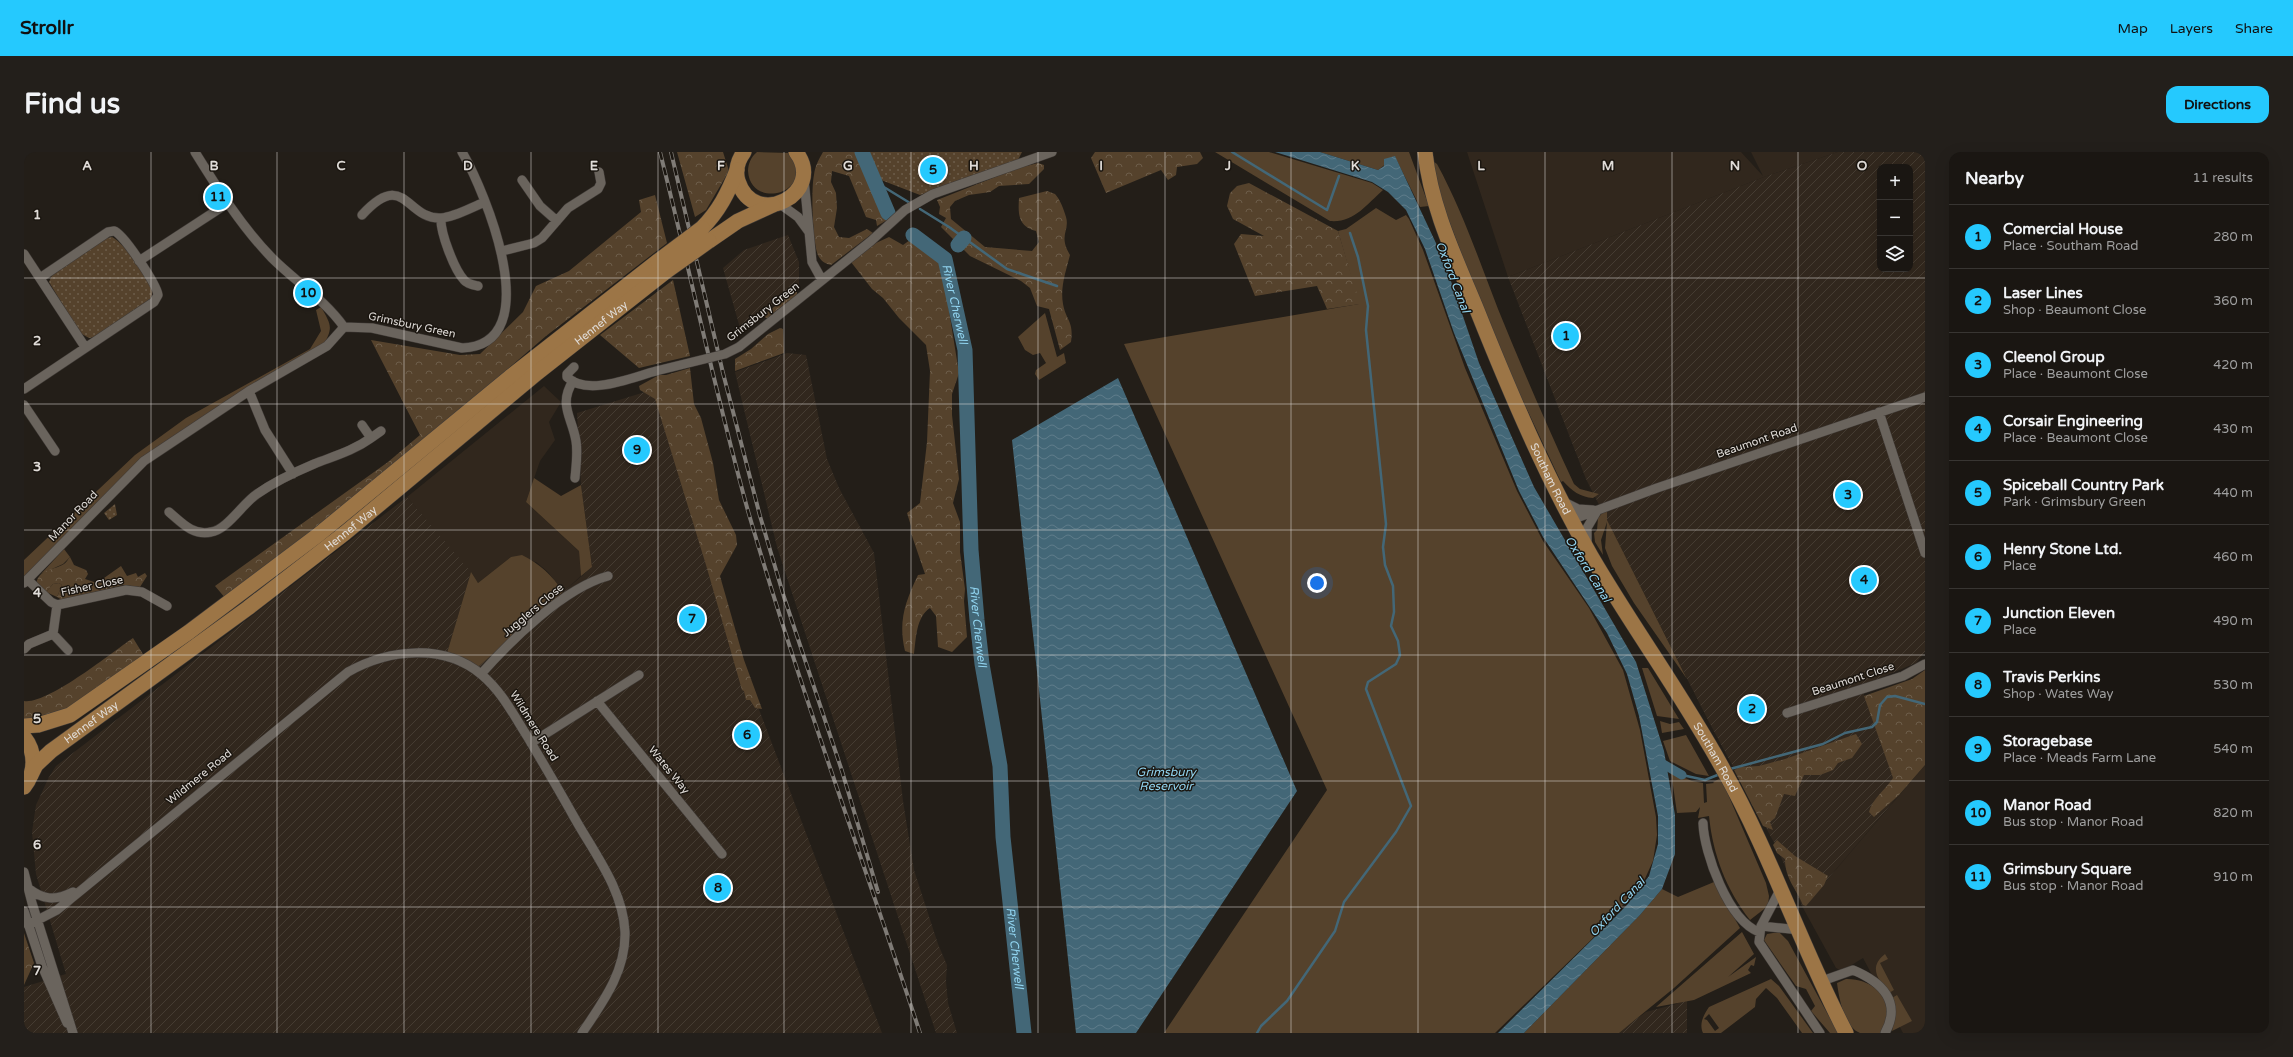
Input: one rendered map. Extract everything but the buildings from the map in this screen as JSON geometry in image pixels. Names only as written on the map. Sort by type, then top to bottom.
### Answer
[{"type":"highway","points":[[705,234],[714,215],[729,192],[744,152]]},
{"type":"highway","points":[[796,152],[803,170]]},
{"type":"highway","points":[[661,267],[705,234],[777,204],[796,193],[803,170],[811,152]]},
{"type":"highway","name":"Southam Road","points":[[1425,152],[1430,186],[1443,229],[1517,409],[1560,499],[1588,550],[1725,772],[1781,888],[1846,1033]]},
{"type":"highway","points":[[737,170],[741,188],[747,196],[764,205],[777,204]]},
{"type":"highway","name":"Hennef Way","points":[[24,726],[43,724],[70,715],[189,632],[318,535],[510,377],[661,267]]},
{"type":"highway","name":"Hennef Way","points":[[26,784],[36,766],[51,751],[248,608],[345,533],[531,378],[661,267]]},
{"type":"highway","points":[[24,737],[32,752],[26,784]]},
{"type":"street","points":[[195,152],[228,203],[248,231],[265,251],[323,302],[344,327]]},
{"type":"street","name":"Grimsbury Green","points":[[344,327],[372,328],[462,348],[478,345],[494,334],[503,320],[506,296],[502,251],[485,202],[462,152]]},
{"type":"street","name":"Grimsbury Green","points":[[573,382],[590,385],[612,384],[656,371],[725,354],[739,347],[822,280],[902,212],[919,201],[939,192],[1052,152]]},
{"type":"street","points":[[803,170],[812,262],[822,280]]},
{"type":"street","points":[[502,251],[534,243],[572,205],[598,189],[601,183],[599,172]]},
{"type":"street","points":[[522,180],[540,206],[557,221]]},
{"type":"street","points":[[362,215],[379,199],[393,196],[405,199],[429,215],[441,218],[485,202]]},
{"type":"street","points":[[139,261],[228,203]]},
{"type":"street","points":[[777,204],[798,217],[809,234]]},
{"type":"street","points":[[441,218],[442,233],[460,275],[465,281],[478,286]]},
{"type":"street","points":[[24,389],[157,299],[156,287],[120,234],[114,231],[108,232],[40,278]]},
{"type":"street","points":[[24,254],[86,347]]},
{"type":"street","name":"Manor Road","points":[[26,581],[144,461],[249,391],[321,350],[334,340],[344,327]]},
{"type":"street","points":[[574,367],[566,375],[573,382],[567,391],[566,403],[576,440],[575,478]]},
{"type":"street","points":[[249,391],[265,430],[293,474]]},
{"type":"street","name":"Beaumont Road","points":[[1571,520],[1925,397]]},
{"type":"street","points":[[24,406],[55,452]]},
{"type":"street","points":[[1879,412],[1925,553]]},
{"type":"street","points":[[362,425],[372,438]]},
{"type":"street","points":[[169,512],[193,531],[202,533],[215,532],[257,494],[293,474],[349,452],[381,431]]},
{"type":"street","name":"Beaumont Road","points":[[1560,499],[1578,509],[1598,510]]},
{"type":"street","points":[[1588,550],[1586,539],[1588,528],[1591,517],[1598,510]]},
{"type":"street","name":"Jugglers Close","points":[[481,674],[501,653],[564,598],[587,584],[608,576]]},
{"type":"street","name":"Fisher Close","points":[[26,581],[51,602],[57,605],[126,590],[142,592],[166,606]]},
{"type":"street","points":[[53,634],[57,605]]},
{"type":"street","points":[[24,649],[29,644],[53,634]]},
{"type":"street","points":[[53,634],[68,650]]},
{"type":"street","name":"Wildmere Road","points":[[28,925],[57,910],[84,885],[340,678],[359,666],[392,655],[427,654],[452,660],[481,674],[508,705],[612,883],[624,919],[625,946],[618,972],[604,1001],[582,1033]]},
{"type":"street","name":"Beaumont Close","points":[[1787,713],[1903,676],[1925,664]]},
{"type":"street","points":[[531,743],[639,675]]},
{"type":"street","name":"Wates Way","points":[[597,701],[722,854]]},
{"type":"street","points":[[1702,823],[1707,853],[1724,890],[1741,919],[1748,927],[1760,929],[1800,930]]},
{"type":"street","points":[[24,872],[73,1033]]},
{"type":"street","name":"Wildmere Road","points":[[28,888],[38,896],[47,899],[57,899],[84,885]]},
{"type":"street","points":[[1781,888],[1760,929],[1761,948],[1820,1033]]},
{"type":"street","points":[[24,911],[50,987],[73,1033]]},
{"type":"street","points":[[1822,981],[1853,970],[1867,976],[1879,985],[1888,997],[1892,1011],[1889,1025],[1885,1033]]},
{"type":"shaded area","points":[[1467,152],[1741,152],[1763,176],[1751,152],[1838,152],[1764,177],[1508,277]]},
{"type":"shaded area","points":[[1838,152],[1925,152],[1925,652],[1916,663],[1861,686],[1899,795],[1803,908],[1778,850],[1709,722],[1586,479],[1508,277],[1764,177]]},
{"type":"shaded area","points":[[788,235],[799,262],[799,287],[740,328],[723,268],[744,250]]},
{"type":"shaded area","points":[[787,353],[806,355],[827,459],[839,488],[874,553],[903,801],[914,870],[938,944],[947,965],[946,981],[948,1003],[957,1033],[936,1033],[777,547],[735,372]]},
{"type":"shaded area","points":[[544,386],[561,402],[549,422],[555,440],[540,461],[526,502],[579,551],[581,576],[563,592],[548,572],[536,562],[511,557],[478,583],[407,497]]},
{"type":"shaded area","points":[[658,388],[752,691],[882,1033],[24,1033],[24,987],[66,974],[36,874],[32,832],[36,805],[49,777],[56,766],[407,497],[471,572],[447,653],[478,667],[592,567],[581,485],[577,413]]},
{"type":"shaded area","points":[[1925,765],[1925,1033],[1903,1033],[1863,958],[1842,971],[1836,968],[1803,908]]},
{"type":"shaded area","points":[[1687,998],[1687,1033],[1618,1033],[1646,1012],[1676,1004]]},
{"type":"green space","points":[[677,152],[723,152],[729,171],[706,210],[695,217]]},
{"type":"green space","points":[[757,152],[790,153],[796,167],[796,177],[791,185],[784,191],[766,193],[757,189],[751,182],[748,171],[750,161]]},
{"type":"green space","points":[[823,152],[859,152],[887,216],[887,220],[877,226],[876,220],[866,217],[849,176],[832,171],[831,182],[836,193],[837,208],[834,227],[839,237],[849,238],[867,229],[873,233],[831,265],[821,260],[817,251],[812,204],[813,182],[816,166]]},
{"type":"green space","points":[[869,152],[1022,152],[1018,160],[920,195],[881,180]]},
{"type":"green space","points":[[1095,152],[1200,152],[1203,158],[1197,164],[1177,167],[1176,175],[1168,180],[1161,170],[1106,193],[1091,158]]},
{"type":"green space","points":[[1215,152],[1269,152],[1372,183],[1383,190],[1353,216],[1338,221],[1330,221]]},
{"type":"green space","points":[[1320,152],[1409,152],[1429,206],[1420,207],[1395,157],[1378,170]]},
{"type":"green space","points":[[1433,161],[1437,164],[1446,181],[1462,217],[1516,353],[1574,484],[1580,489],[1599,494],[1593,498],[1580,495],[1573,491],[1563,481],[1561,482],[1494,339],[1440,197]]},
{"type":"green space","points":[[1038,163],[1044,165],[1044,169],[1029,184],[999,186],[990,192],[969,195],[955,201],[950,207],[951,219],[985,247],[1032,251],[1039,242],[1036,231],[1030,229],[1022,223],[1020,219],[1019,198],[1047,191],[1057,196],[1062,205],[1067,222],[1065,243],[1070,255],[1064,279],[1062,298],[1064,310],[1071,325],[1072,335],[1071,342],[1060,350],[1049,309],[1037,306],[1030,288],[1021,281],[970,256],[941,227],[946,218],[939,214],[940,207],[937,200],[1018,168]]},
{"type":"green space","points":[[1249,183],[1338,231],[1360,304],[1327,309],[1317,286],[1255,296],[1234,244],[1241,234],[1264,236],[1233,219],[1227,206],[1230,193],[1237,186]]},
{"type":"green space","points":[[655,195],[667,243],[546,336],[389,471],[226,599],[215,586],[388,462],[420,435],[371,340],[460,355],[480,354],[523,312],[536,286],[569,271],[641,212],[639,200]]},
{"type":"green space","points":[[1376,208],[1396,220],[1406,215],[1409,219],[1423,250],[1465,368],[1517,491],[1543,541],[1589,608],[1623,670],[1640,730],[1656,817],[1657,835],[1653,861],[1643,883],[1591,940],[1495,1033],[1164,1033],[1327,790],[1124,344],[1359,304],[1338,231],[1346,229]]},
{"type":"green space","points":[[112,237],[122,245],[141,269],[150,283],[152,295],[149,300],[95,337],[89,338],[80,333],[49,282],[53,273],[107,238]]},
{"type":"green space","points":[[889,237],[903,245],[910,240],[941,261],[959,373],[952,394],[952,415],[959,479],[953,503],[960,522],[960,552],[965,589],[964,601],[967,637],[952,652],[938,647],[936,616],[930,608],[925,612],[919,623],[914,654],[905,651],[903,641],[902,631],[906,603],[918,575],[925,574],[911,533],[911,526],[907,513],[920,503],[927,442],[930,371],[926,345],[899,318],[883,298],[872,289],[851,262],[876,243]]},
{"type":"green space","points":[[673,280],[690,356],[639,368],[600,335]]},
{"type":"green space","points":[[797,290],[797,298],[769,318],[766,318],[763,315]]},
{"type":"green space","points":[[321,307],[330,325],[329,333],[324,344],[140,462],[24,579],[24,560],[135,455],[186,418],[310,349],[321,331],[316,310]]},
{"type":"green space","points":[[1045,313],[1057,357],[1064,353],[1066,363],[1039,380],[1035,374],[1036,370],[1046,363],[1040,353],[1033,355],[1025,350],[1018,337]]},
{"type":"green space","points":[[780,328],[783,329],[784,353],[735,371],[735,359],[751,349],[768,334]]},
{"type":"green space","points":[[690,368],[694,404],[701,418],[713,463],[719,500],[736,535],[737,545],[720,576],[744,660],[762,709],[755,708],[750,700],[746,700],[744,691],[742,690],[706,565],[655,399],[640,390],[639,386],[659,375],[666,375]]},
{"type":"green space","points":[[534,478],[561,496],[581,485],[592,567],[581,576],[579,551],[526,502]]},
{"type":"green space","points":[[115,504],[117,515],[109,520],[104,513]]},
{"type":"green space","points":[[1603,512],[1607,512],[1607,520],[1687,679],[1634,603],[1612,566],[1605,548],[1607,522],[1601,540],[1603,555],[1595,542],[1594,533],[1597,530],[1598,518]]},
{"type":"green space","points":[[64,549],[70,557],[63,564],[41,574]]},
{"type":"green space","points":[[522,555],[545,570],[563,592],[478,667],[447,653],[471,572],[478,583],[511,557]]},
{"type":"green space","points":[[70,557],[74,565],[86,570],[88,574],[85,579],[97,583],[121,566],[127,576],[136,573],[138,577],[145,573],[147,576],[140,587],[123,585],[62,600],[57,597],[62,585],[59,583],[53,584],[46,592],[36,586],[37,580],[42,573],[66,563]]},
{"type":"green space","points":[[59,583],[62,585],[57,597],[46,592],[53,584]]},
{"type":"green space","points":[[133,638],[146,659],[91,695],[52,717],[24,720],[24,701],[34,700],[48,695],[63,687]]},
{"type":"green space","points":[[1642,668],[1648,668],[1679,719],[1657,716]]},
{"type":"green space","points":[[1925,670],[1925,765],[1899,795],[1874,817],[1869,812],[1871,807],[1876,798],[1893,778],[1864,696],[1912,679]]},
{"type":"green space","points":[[1660,721],[1670,724],[1679,722],[1684,729],[1662,733]]},
{"type":"green space","points":[[1856,734],[1862,744],[1852,758],[1838,763],[1833,770],[1820,775],[1804,775],[1795,796],[1784,794],[1775,818],[1770,822],[1773,830],[1763,826],[1734,770],[1741,767],[1759,766],[1785,759]]},
{"type":"green space","points":[[1686,735],[1709,776],[1696,774],[1670,761],[1663,741]]},
{"type":"green space","points":[[1671,772],[1692,781],[1703,783],[1704,803],[1707,802],[1706,784],[1714,783],[1713,782],[1721,778],[1766,883],[1769,896],[1768,906],[1750,920],[1734,896],[1722,871],[1717,858],[1709,816],[1698,818],[1700,807],[1696,812],[1677,813]]},
{"type":"green space","points":[[1777,840],[1795,856],[1828,876],[1824,885],[1806,906],[1803,905],[1789,878],[1785,866],[1785,859],[1777,853],[1773,845]]},
{"type":"green space","points":[[1714,882],[1740,928],[1674,988],[1619,1033],[1524,1033],[1640,915],[1662,889],[1678,897]]},
{"type":"green space","points":[[1742,932],[1754,954],[1728,977],[1756,957],[1754,966],[1751,965],[1748,970],[1751,973],[1694,1000],[1656,1007]]},
{"type":"green space","points":[[1779,932],[1788,941],[1838,1033],[1830,1033],[1811,1011],[1815,1006],[1806,989],[1796,986],[1764,940],[1767,934]]},
{"type":"green space","points":[[24,933],[34,963],[24,985]]},
{"type":"green space","points":[[1885,954],[1888,959],[1880,963],[1894,990],[1889,993],[1876,974],[1877,964]]},
{"type":"green space","points":[[1771,979],[1779,986],[1813,1033],[1802,1033],[1777,998],[1766,988],[1756,999],[1755,1007],[1721,1033],[1703,1033],[1701,1026],[1702,1020],[1709,1007]],"holes":[[[1709,1014],[1719,1028],[1715,1031],[1707,1020],[1704,1019]]]},
{"type":"green space","points":[[1846,979],[1867,983],[1882,995],[1886,1003],[1887,1013],[1886,1023],[1880,1033],[1860,1033],[1854,1030],[1850,1025],[1843,1011],[1837,983]]},
{"type":"green space","points":[[1897,995],[1912,1021],[1892,1031],[1895,1016],[1892,998]]},
{"type":"water","points":[[1275,152],[1320,152],[1378,170],[1384,166],[1384,159],[1395,156],[1443,258],[1479,363],[1534,487],[1636,662],[1664,751],[1675,815],[1675,854],[1662,889],[1640,915],[1524,1033],[1498,1033],[1627,905],[1649,876],[1658,844],[1658,816],[1639,716],[1627,674],[1607,633],[1543,537],[1519,491],[1454,333],[1425,249],[1406,210],[1388,192],[1372,182]]},
{"type":"water","name":"Grimsbury Reservoir","points":[[1118,378],[1297,791],[1136,1033],[1076,1033],[1012,440]]},
{"type":"waterway","name":"River Cherwell","points":[[862,152],[888,213]]},
{"type":"waterway","points":[[1232,152],[1327,210],[1339,176]]},
{"type":"waterway","points":[[874,181],[910,203]]},
{"type":"waterway","points":[[920,209],[949,227],[1007,269],[1057,286]]},
{"type":"waterway","points":[[1257,1033],[1261,1026],[1287,1001],[1335,931],[1344,902],[1396,832],[1411,806],[1366,689],[1368,682],[1396,664],[1400,655],[1398,641],[1391,626],[1394,612],[1393,586],[1385,565],[1383,547],[1386,524],[1366,330],[1368,306],[1358,257],[1350,233]]},
{"type":"waterway","name":"River Cherwell","points":[[913,235],[945,259],[965,350],[971,550],[977,620],[982,664],[1000,766],[1003,837],[1024,1033]]},
{"type":"waterway","points":[[958,245],[964,238]]},
{"type":"waterway","points":[[1730,769],[1823,744],[1845,733],[1872,727],[1877,722],[1880,705],[1887,697],[1895,696],[1925,704]]},
{"type":"waterway","points":[[1658,761],[1682,775]]},
{"type":"waterway","points":[[1682,775],[1705,780],[1720,774]]},
{"type":"railway","points":[[660,152],[748,511],[788,642],[920,1033]]},
{"type":"railway","points":[[671,152],[723,373],[760,516],[784,597],[842,771],[878,892]]},
{"type":"place","name":"Spiceball Country Park","points":[[933,170]]},
{"type":"place","name":"Grimsbury Square","points":[[218,197]]},
{"type":"place","name":"Manor Road","points":[[308,293]]},
{"type":"place","name":"Comercial House","points":[[1566,336]]},
{"type":"place","name":"Storagebase","points":[[637,450]]},
{"type":"place","name":"Cleenol Group","points":[[1848,495]]},
{"type":"place","name":"Corsair Engineering","points":[[1864,580]]},
{"type":"place","name":"Junction Eleven","points":[[692,619]]},
{"type":"place","name":"Laser Lines","points":[[1752,709]]},
{"type":"place","name":"Henry Stone Ltd.","points":[[747,735]]},
{"type":"place","name":"Travis Perkins","points":[[718,888]]},
{"type":"water label","name":"Oxford Canal","points":[[1453,277]]},
{"type":"water label","name":"Oxford Canal","points":[[1588,569]]},
{"type":"water label","name":"Oxford Canal","points":[[1617,907]]}]
